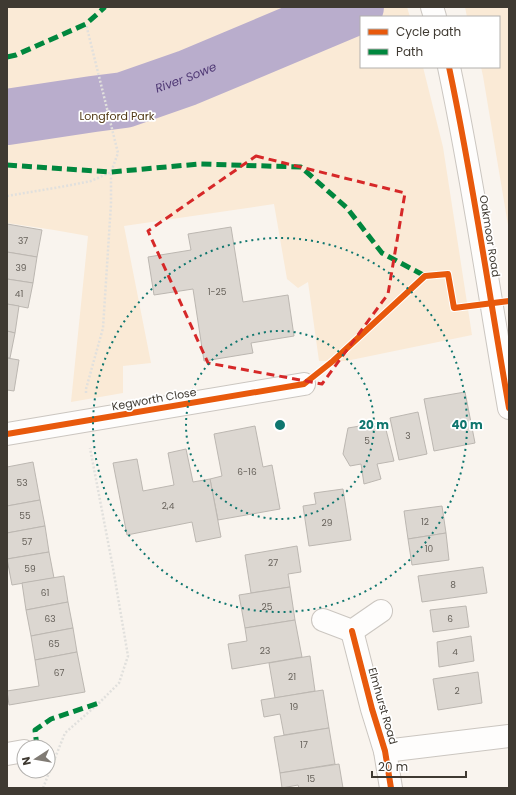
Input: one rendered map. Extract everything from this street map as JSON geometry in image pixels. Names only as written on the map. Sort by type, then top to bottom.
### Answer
[{"type":"street","name":"Oakmoor Road","points":[[449,68],[471,183],[509,408]]},
{"type":"street","name":"Kegworth Close","points":[[7,434],[304,384]]},
{"type":"street","points":[[323,620],[352,631],[382,611]]},
{"type":"street","name":"Elmhurst Road","points":[[352,631],[372,709],[385,752],[391,788]]},
{"type":"street","name":"Elmhurst Road","points":[[385,752],[509,736]]},
{"type":"path","points":[[43,788],[65,733],[119,683],[128,656],[90,448],[87,420],[86,389],[104,328],[111,204],[111,172],[118,153],[86,24]]},
{"type":"path","points":[[7,196],[66,186],[91,180],[111,172]]},
{"type":"highlighted area","points":[[256,156],[405,193],[388,294],[322,384],[208,363],[148,231]]},
{"type":"green space","name":"Longford Park","points":[[7,7],[407,7],[410,16],[360,16],[360,68],[423,68],[443,147],[472,335],[346,361],[319,361],[308,282],[298,288],[287,279],[274,204],[124,226],[151,363],[123,366],[123,393],[71,402],[88,236],[7,223]]},
{"type":"green space","points":[[465,7],[509,7],[509,231],[481,68],[500,68],[500,16],[467,16]]},
{"type":"building","points":[[7,224],[42,230],[37,257],[7,252]]},
{"type":"building","points":[[231,227],[243,302],[288,295],[294,336],[251,343],[253,353],[204,361],[193,289],[154,295],[148,257],[191,250],[188,234]]},
{"type":"building","points":[[7,252],[37,257],[33,283],[7,279]]},
{"type":"building","points":[[7,279],[33,283],[28,308],[7,304]]},
{"type":"building","points":[[7,304],[19,306],[15,333],[7,331]]},
{"type":"building","points":[[7,331],[15,333],[10,358],[7,358]]},
{"type":"building","points":[[7,358],[19,360],[14,391],[7,390]]},
{"type":"building","points":[[465,392],[475,443],[434,451],[424,399]]},
{"type":"building","points":[[418,412],[427,454],[399,460],[390,418]]},
{"type":"building","points":[[384,422],[394,461],[377,464],[381,479],[364,484],[361,464],[350,466],[343,454],[348,428]]},
{"type":"building","points":[[255,426],[263,467],[272,465],[280,509],[218,520],[210,479],[222,476],[214,434]]},
{"type":"building","points":[[186,449],[193,482],[210,479],[221,537],[196,542],[192,522],[127,535],[113,463],[137,459],[143,491],[174,485],[168,453]]},
{"type":"building","points":[[33,462],[40,500],[7,506],[7,467]]},
{"type":"building","points":[[343,489],[351,540],[309,546],[303,506],[316,504],[314,493]]},
{"type":"building","points":[[40,500],[45,526],[7,533],[7,506]]},
{"type":"building","points":[[442,506],[446,533],[408,539],[404,511]]},
{"type":"building","points":[[45,526],[49,552],[7,559],[7,533]]},
{"type":"building","points":[[446,533],[449,560],[412,565],[408,539]]},
{"type":"building","points":[[297,546],[301,572],[288,574],[290,587],[251,593],[245,555]]},
{"type":"building","points":[[49,552],[54,578],[12,585],[7,559]]},
{"type":"building","points":[[483,567],[487,593],[422,602],[418,576]]},
{"type":"building","points":[[64,576],[68,602],[26,610],[22,583]]},
{"type":"building","points":[[290,587],[295,620],[245,628],[239,595]]},
{"type":"building","points":[[68,602],[73,628],[31,636],[26,610]]},
{"type":"building","points":[[466,606],[469,627],[433,632],[430,610]]},
{"type":"building","points":[[295,620],[302,657],[232,669],[228,644],[247,641],[245,628]]},
{"type":"building","points":[[73,628],[77,652],[35,660],[31,636]]},
{"type":"building","points":[[471,636],[474,661],[439,667],[437,642]]},
{"type":"building","points":[[77,652],[85,692],[9,705],[7,691],[39,686],[35,660]]},
{"type":"building","points":[[310,656],[315,691],[275,698],[269,663]]},
{"type":"building","points":[[478,672],[482,703],[438,710],[433,679]]},
{"type":"building","points":[[323,690],[329,728],[284,735],[280,714],[264,717],[261,700]]},
{"type":"building","points":[[329,728],[335,764],[280,773],[274,737]]},
{"type":"building","points":[[339,764],[343,788],[299,788],[298,785],[282,788],[280,773]]},
{"type":"waterway","name":"River Sowe","points":[[7,117],[124,100],[187,78],[356,7]]},
{"type":"marked path","points":[[7,57],[16,55],[86,24],[105,7]]},
{"type":"marked path","points":[[7,165],[111,172],[199,164],[301,167],[347,208],[382,253],[425,276]]},
{"type":"marked path","points":[[36,739],[35,730],[51,719],[99,703]]},
{"type":"cycle path","points":[[449,68],[473,194],[509,408]]},
{"type":"cycle path","points":[[7,434],[304,384],[333,361],[425,276],[448,274],[454,308],[509,301]]},
{"type":"cycle path","points":[[352,631],[372,709],[385,751],[391,788]]}]
